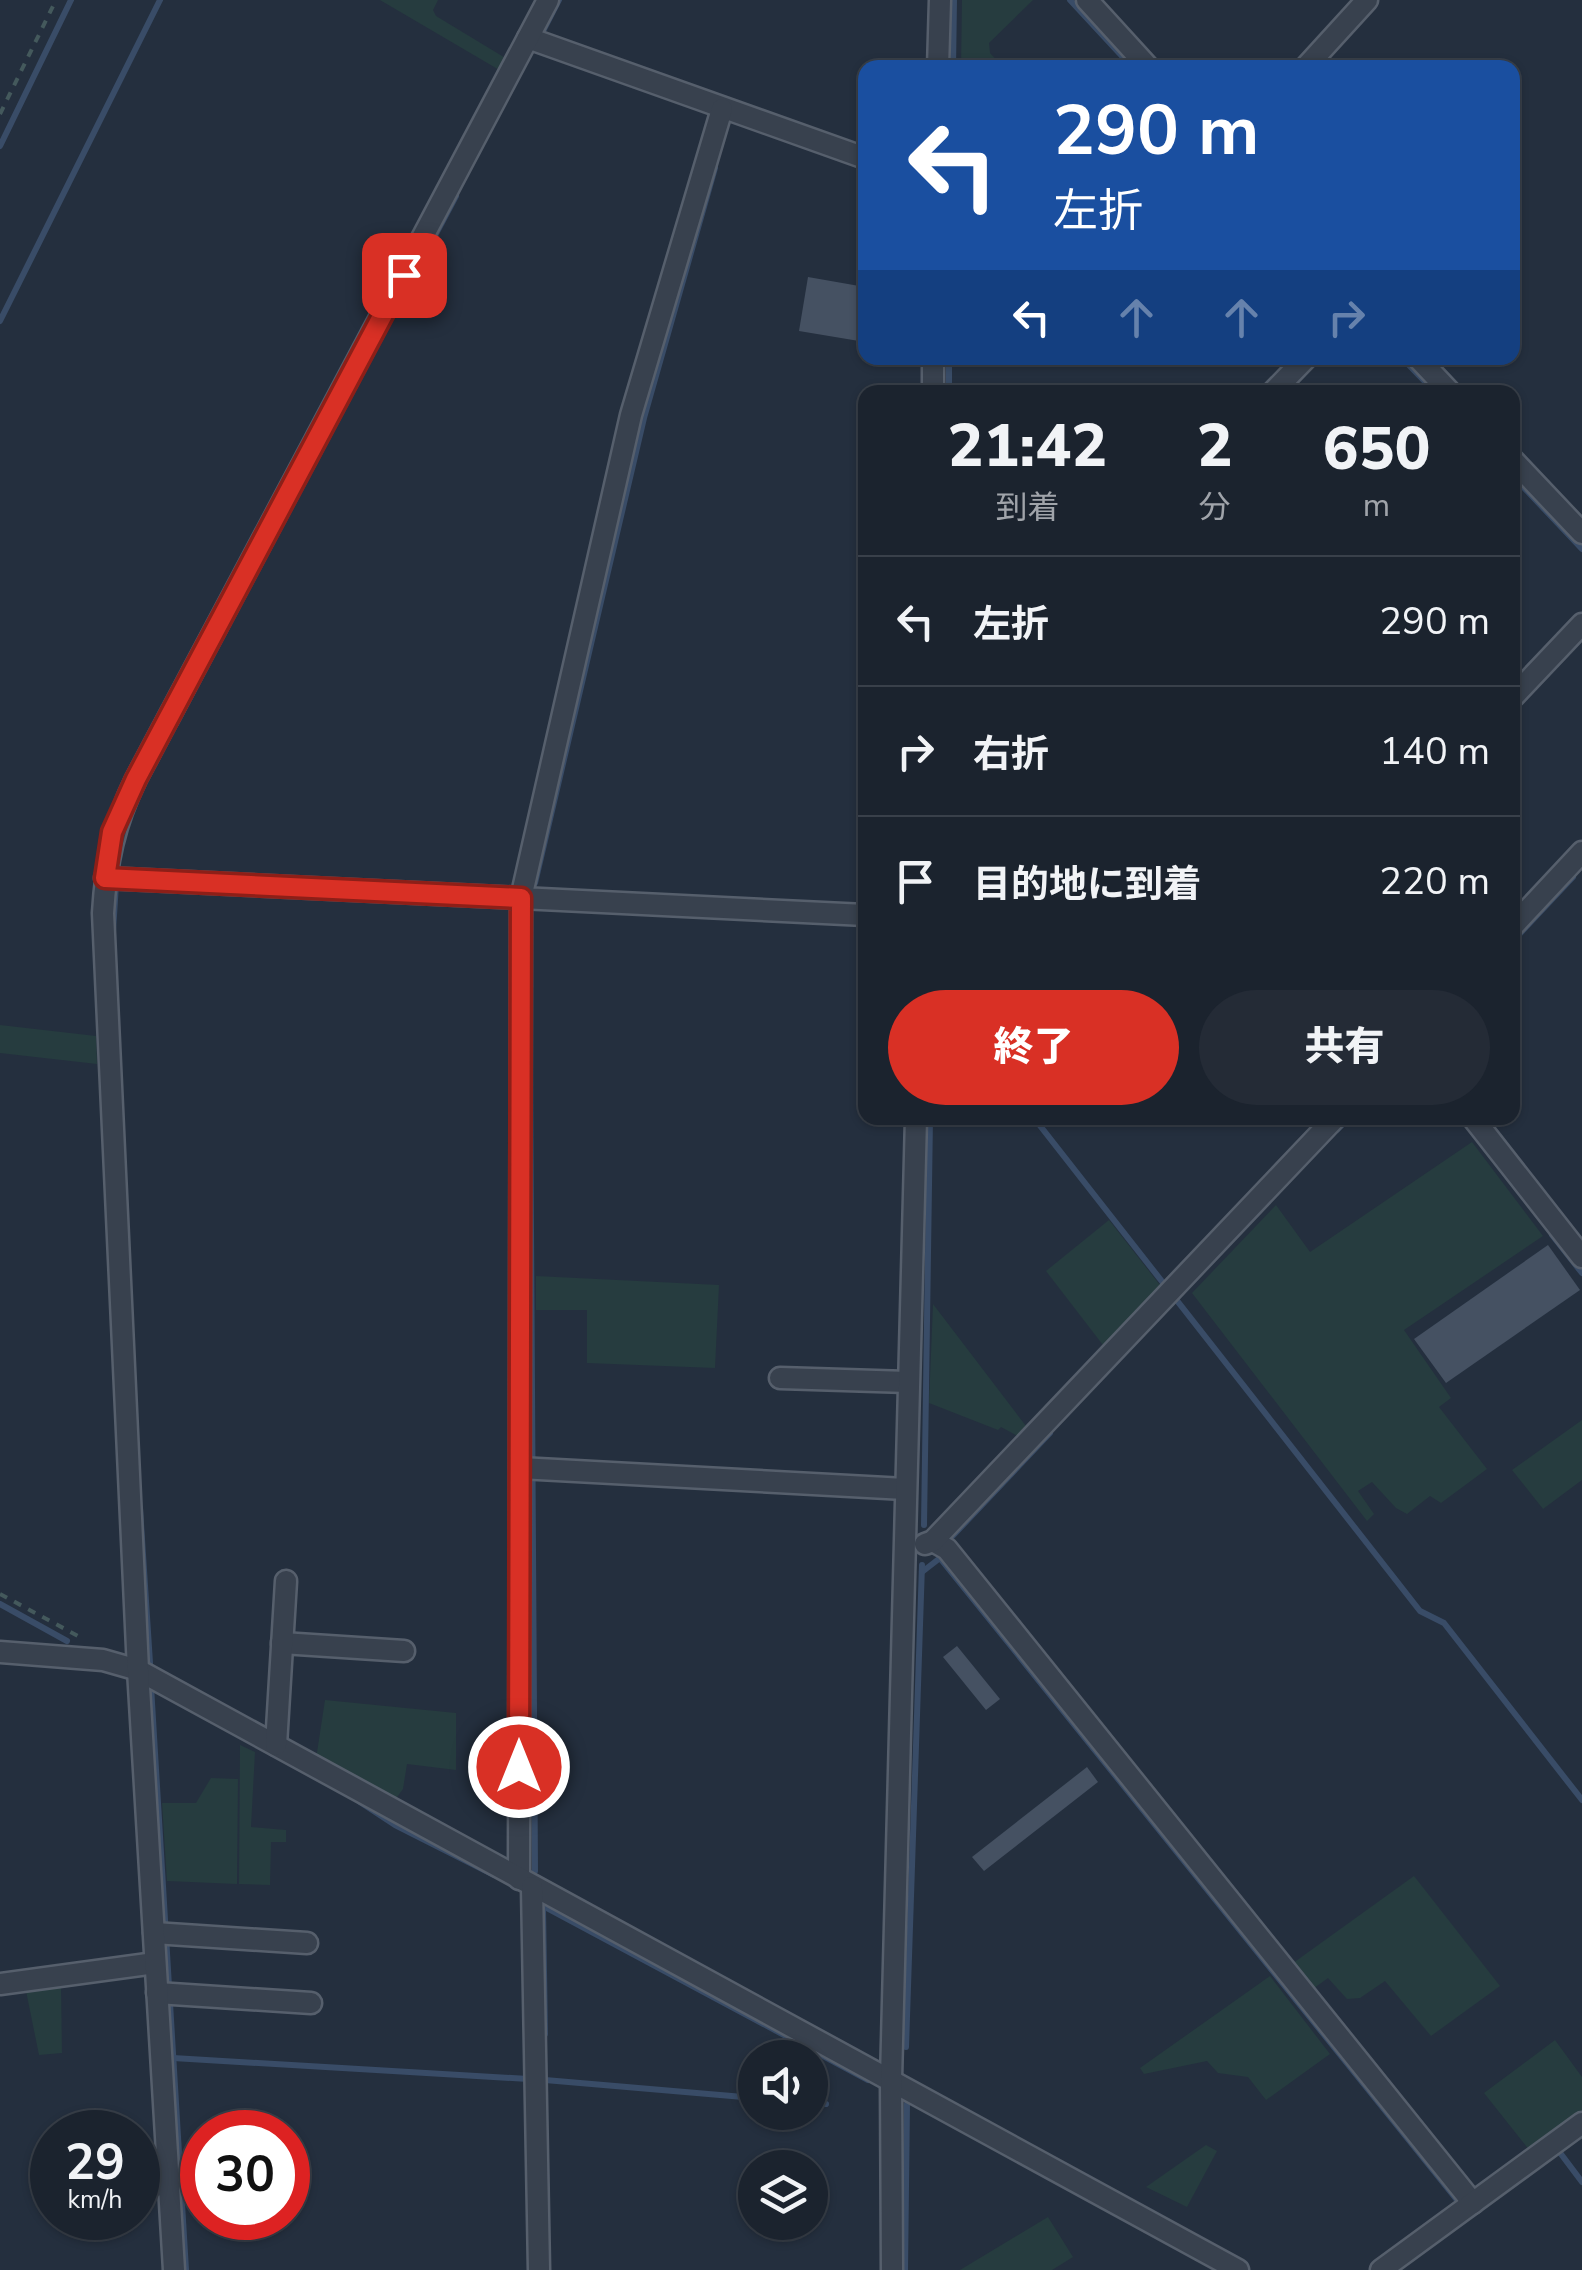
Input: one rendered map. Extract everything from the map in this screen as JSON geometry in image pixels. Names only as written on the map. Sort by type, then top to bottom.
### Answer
[{"type":"street","points":[[174,2270],[138,1670],[103,912],[112,878],[112,832],[136,779],[534,40],[548,0]]},
{"type":"street","points":[[938,60],[940,0]]},
{"type":"street","points":[[1087,0],[1142,60]]},
{"type":"street","points":[[1312,60],[1367,0]]},
{"type":"street","points":[[534,40],[858,156]]},
{"type":"street","points":[[539,2270],[525,1883],[528,1468],[521,898],[631,415],[728,111]]},
{"type":"street","points":[[1281,385],[1299,365]]},
{"type":"street","points":[[1425,365],[1443,385]]},
{"type":"street","points":[[1520,467],[1582,533]]},
{"type":"street","points":[[1520,690],[1582,624]]},
{"type":"street","points":[[1520,918],[1582,852]]},
{"type":"street","points":[[112,878],[858,915]]},
{"type":"street","points":[[892,2270],[891,2079],[916,1125]]},
{"type":"street","points":[[904,1554],[940,1545],[1172,1289],[1328,1125]]},
{"type":"street","points":[[1478,1125],[1582,1257]]},
{"type":"street","points":[[780,1378],[908,1382]]},
{"type":"street","points":[[528,1468],[905,1489]]},
{"type":"street","points":[[940,1545],[1467,2207]]},
{"type":"street","points":[[276,1746],[286,1581]]},
{"type":"street","points":[[282,1643],[404,1651]]},
{"type":"street","points":[[0,1652],[103,1660],[138,1670],[1238,2270]]},
{"type":"street","points":[[154,1933],[307,1942]]},
{"type":"street","points":[[0,1984],[155,1963]]},
{"type":"street","points":[[157,1993],[311,2002]]},
{"type":"street","points":[[1381,2270],[1582,2123]]},
{"type":"street","points":[[160,2185],[169,2184]]},
{"type":"path","points":[[0,114],[56,0]]},
{"type":"path","points":[[0,1594],[83,1638],[103,1660]]},
{"type":"green space","points":[[380,0],[438,0],[433,10],[436,16],[507,59],[501,71]]},
{"type":"green space","points":[[962,0],[1033,0],[989,43],[990,53],[996,60],[961,60]]},
{"type":"green space","points":[[0,1025],[96,1036],[97,1064],[0,1053]]},
{"type":"green space","points":[[1472,1142],[1543,1236],[1404,1330],[1451,1398],[1439,1407],[1487,1469],[1441,1503],[1430,1496],[1407,1514],[1372,1482],[1358,1491],[1374,1514],[1367,1521],[1192,1293],[1276,1205],[1310,1252]]},
{"type":"green space","points":[[1109,1220],[1163,1289],[1106,1349],[1046,1271]]},
{"type":"green space","points":[[536,1276],[719,1285],[715,1368],[587,1363],[587,1310],[536,1310]]},
{"type":"green space","points":[[933,1304],[1029,1430],[1021,1438],[1001,1427],[998,1430],[929,1403]]},
{"type":"green space","points":[[1582,1420],[1582,1480],[1543,1509],[1512,1470]]},
{"type":"green space","points":[[325,1700],[456,1713],[456,1770],[407,1764],[403,1789],[394,1801],[316,1759]]},
{"type":"green space","points":[[240,1745],[255,1752],[251,1827],[286,1830],[286,1842],[271,1842],[270,1885],[239,1884]]},
{"type":"green space","points":[[211,1778],[238,1779],[237,1884],[167,1881],[162,1803],[196,1803]]},
{"type":"green space","points":[[1414,1876],[1500,1986],[1431,2036],[1385,1981],[1360,1998],[1347,1999],[1328,1978],[1310,1991],[1289,1966]]},
{"type":"green space","points":[[1270,1976],[1330,2054],[1266,2100],[1248,2077],[1218,2073],[1207,2061],[1144,2074],[1140,2068]]},
{"type":"green space","points":[[61,1986],[62,2053],[39,2055],[26,1991]]},
{"type":"green space","points":[[1555,2040],[1582,2077],[1582,2113],[1530,2151],[1484,2093]]},
{"type":"green space","points":[[1206,2145],[1217,2151],[1187,2207],[1146,2187]]},
{"type":"green space","points":[[1048,2217],[1073,2257],[1052,2270],[960,2270]]},
{"type":"building","points":[[808,277],[858,286],[858,341],[799,331]]},
{"type":"building","points":[[1548,1245],[1580,1290],[1446,1383],[1414,1339]]},
{"type":"building","points":[[957,1646],[1000,1699],[986,1710],[943,1657]]},
{"type":"building","points":[[1087,1767],[1098,1782],[984,1871],[972,1857]]},
{"type":"waterway","points":[[0,146],[71,0]]},
{"type":"waterway","points":[[0,321],[160,0]]},
{"type":"waterway","points":[[539,39],[559,0]]},
{"type":"waterway","points":[[953,60],[954,0]]},
{"type":"waterway","points":[[1070,0],[1126,60]]},
{"type":"waterway","points":[[535,883],[644,418],[715,168]]},
{"type":"waterway","points":[[176,724],[456,196]]},
{"type":"waterway","points":[[949,365],[949,385]]},
{"type":"waterway","points":[[1409,365],[1428,385]]},
{"type":"waterway","points":[[1520,483],[1582,549]]},
{"type":"waterway","points":[[1520,933],[1573,877]]},
{"type":"waterway","points":[[113,931],[116,884]]},
{"type":"waterway","points":[[530,1067],[535,1871]]},
{"type":"waterway","points":[[924,1525],[930,1125]]},
{"type":"waterway","points":[[1039,1125],[1420,1611],[1444,1623],[1582,1800]]},
{"type":"waterway","points":[[1337,1130],[1342,1125]]},
{"type":"waterway","points":[[1552,1235],[1582,1273]]},
{"type":"waterway","points":[[945,1544],[1050,1433]]},
{"type":"waterway","points":[[140,1508],[150,1663]]},
{"type":"waterway","points":[[922,1572],[940,1558],[1462,2206]]},
{"type":"waterway","points":[[906,2047],[922,1565]]},
{"type":"waterway","points":[[0,1604],[67,1641]]},
{"type":"waterway","points":[[151,1686],[186,2270]]},
{"type":"waterway","points":[[360,1802],[395,1825],[494,1875]]},
{"type":"waterway","points":[[547,1908],[868,2080]]},
{"type":"waterway","points":[[543,1909],[545,2034]]},
{"type":"waterway","points":[[173,2058],[545,2080],[738,2097]]},
{"type":"waterway","points":[[905,2270],[907,2104]]},
{"type":"waterway","points":[[1558,2150],[1582,2182]]},
{"type":"route","points":[[404,275],[136,779],[112,832],[105,878],[521,898],[519,1767]]}]
